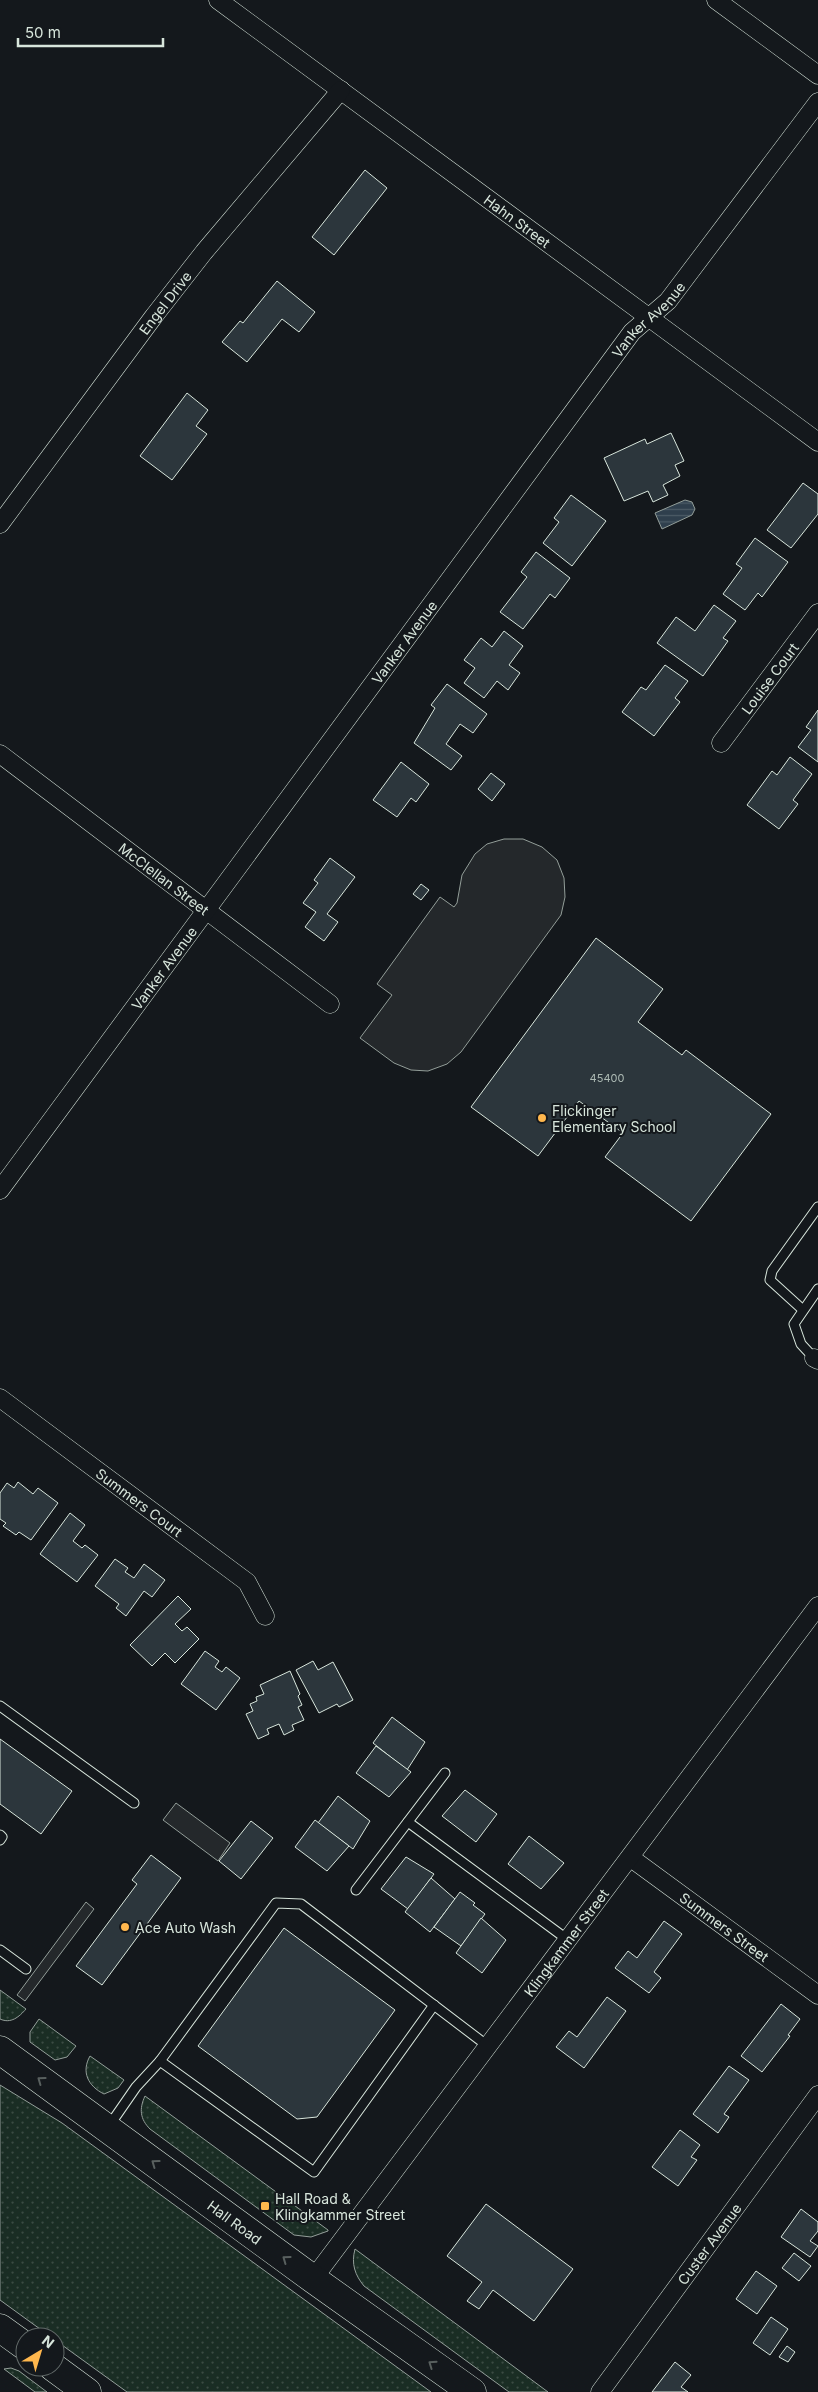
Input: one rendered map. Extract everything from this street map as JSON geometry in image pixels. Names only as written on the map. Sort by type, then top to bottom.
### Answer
[{"type":"highway","name":"Hall Road","points":[[0,2050],[313,2279],[472,2392]]},
{"type":"highway","points":[[65,2376],[87,2392]]},
{"type":"street","name":"Hahn Street","points":[[218,0],[818,442]]},
{"type":"street","points":[[716,0],[818,75]]},
{"type":"street","name":"Engel Drive","points":[[0,524],[204,252],[341,90]]},
{"type":"street","name":"Vanker Avenue","points":[[0,1190],[205,909],[626,340],[668,301],[818,102]]},
{"type":"street","name":"Louise Court","points":[[721,743],[818,614]]},
{"type":"street","name":"McClellan Street","points":[[0,754],[330,1004]]},
{"type":"street","name":"Summers Court","points":[[0,1398],[247,1582],[265,1616]]},
{"type":"street","name":"Klingkammer Street","points":[[313,2279],[489,2047],[818,1606]]},
{"type":"street","name":"Summers Street","points":[[630,1858],[818,1995]]},
{"type":"street","name":"Custer Avenue","points":[[600,2392],[818,2095]]},
{"type":"lane","points":[[803,1310],[786,1292],[770,1280],[772,1271],[818,1207]]},
{"type":"lane","points":[[816,1359],[801,1344],[794,1324],[818,1289]]},
{"type":"lane","points":[[0,1706],[134,1803]]},
{"type":"lane","points":[[356,1890],[445,1772]]},
{"type":"lane","points":[[408,1822],[568,1940]]},
{"type":"lane","points":[[0,1835],[2,1837],[0,1840]]},
{"type":"lane","points":[[107,2128],[136,2087],[160,2061],[276,1903],[301,1904],[489,2047]]},
{"type":"lane","points":[[0,1950],[26,1969]]},
{"type":"lane","points":[[160,2061],[314,2172],[434,2005]]},
{"type":"green space","points":[[0,1990],[26,2009],[21,2015],[8,2021],[0,2019]]},
{"type":"green space","points":[[39,2019],[76,2046],[67,2057],[55,2060],[30,2042],[30,2032]]},
{"type":"green space","points":[[90,2056],[124,2080],[118,2088],[104,2094],[90,2083],[86,2068]]},
{"type":"green space","points":[[0,2085],[62,2123],[431,2392],[127,2392],[65,2347],[65,2327],[37,2327],[0,2300]]},
{"type":"green space","points":[[145,2096],[328,2231],[311,2237],[294,2235],[150,2129],[142,2118],[142,2105]]},
{"type":"green space","points":[[355,2249],[548,2392],[509,2392],[364,2286],[358,2278],[355,2269],[353,2260]]},
{"type":"green space","points":[[4,2369],[15,2370],[15,2377],[27,2377],[47,2392],[35,2392]]},
{"type":"shaded area","points":[[504,839],[523,839],[542,847],[557,860],[564,878],[565,897],[561,915],[461,1052],[447,1064],[428,1071],[411,1070],[394,1063],[360,1038],[392,995],[377,984],[440,897],[454,907],[457,903],[462,875],[475,854],[487,844]]},
{"type":"shaded area","points":[[176,1803],[230,1843],[218,1861],[163,1820]]},
{"type":"shaded area","points":[[86,1902],[94,1909],[25,2001],[17,1995]]},
{"type":"water","points":[[685,500],[692,502],[695,509],[692,515],[662,529],[655,513]]},
{"type":"building","points":[[365,170],[387,188],[334,255],[312,237]]},
{"type":"building","points":[[277,281],[315,312],[299,332],[282,319],[247,362],[222,342],[240,321],[243,323]]},
{"type":"building","points":[[187,393],[208,410],[196,426],[207,434],[172,480],[140,456]]},
{"type":"building","points":[[671,433],[684,461],[675,465],[680,476],[663,485],[668,495],[653,502],[648,491],[624,501],[604,458],[645,439],[647,444]]},
{"type":"building","points":[[803,483],[818,494],[818,514],[791,548],[767,530]]},
{"type":"building","points":[[571,495],[606,521],[572,566],[543,543],[559,522],[554,518]]},
{"type":"building","points":[[755,538],[788,562],[762,597],[758,593],[745,610],[723,594],[742,568],[736,564]]},
{"type":"building","points":[[536,552],[570,578],[555,598],[550,594],[523,629],[500,612],[527,577],[521,572]]},
{"type":"building","points":[[714,605],[736,621],[723,638],[728,641],[703,676],[657,643],[676,617],[695,631]]},
{"type":"building","points":[[504,631],[523,646],[509,665],[520,673],[508,690],[497,681],[484,698],[464,683],[475,668],[464,660],[481,638],[492,647]]},
{"type":"building","points":[[665,665],[688,681],[675,698],[680,702],[654,736],[622,712],[641,687],[646,690]]},
{"type":"building","points":[[447,684],[487,714],[473,733],[460,724],[446,744],[462,756],[451,770],[414,743],[435,708],[431,705]]},
{"type":"building","points":[[818,710],[818,762],[798,747],[811,730],[806,727]]},
{"type":"building","points":[[790,757],[812,774],[793,800],[798,804],[779,829],[747,805],[772,771],[777,775]]},
{"type":"building","points":[[401,762],[429,784],[416,802],[411,798],[397,817],[373,800]]},
{"type":"building","points":[[491,773],[505,784],[492,801],[478,789]]},
{"type":"building","points":[[330,858],[355,877],[327,914],[338,922],[324,941],[305,927],[316,912],[303,903],[318,883],[314,880]]},
{"type":"building","points":[[421,884],[429,890],[421,900],[413,894]]},
{"type":"building","points":[[596,938],[663,989],[638,1022],[682,1055],[686,1050],[771,1114],[691,1221],[605,1157],[623,1133],[579,1101],[538,1156],[471,1107]]},
{"type":"building","points":[[18,1482],[33,1494],[38,1488],[58,1503],[31,1540],[19,1532],[16,1535],[3,1526],[6,1523],[0,1519],[0,1493],[7,1483],[14,1488]]},
{"type":"building","points":[[70,1513],[85,1525],[73,1541],[82,1548],[85,1545],[98,1555],[77,1582],[40,1554]]},
{"type":"building","points":[[115,1559],[128,1568],[125,1572],[134,1578],[144,1564],[165,1580],[152,1597],[144,1591],[126,1616],[116,1608],[119,1604],[95,1586]]},
{"type":"building","points":[[178,1596],[191,1609],[175,1624],[182,1631],[187,1627],[199,1639],[175,1663],[165,1653],[152,1666],[130,1645]]},
{"type":"building","points":[[205,1651],[219,1661],[215,1667],[222,1672],[226,1667],[240,1678],[216,1710],[181,1684]]},
{"type":"building","points":[[313,1661],[318,1670],[333,1662],[353,1700],[339,1707],[337,1704],[319,1713],[296,1670]]},
{"type":"building","points":[[290,1671],[300,1694],[298,1696],[302,1705],[298,1707],[304,1720],[292,1725],[294,1730],[284,1735],[279,1724],[267,1729],[269,1734],[258,1739],[246,1714],[253,1711],[250,1704],[257,1701],[256,1697],[264,1694],[260,1685]]},
{"type":"building","points":[[392,1717],[425,1742],[407,1770],[373,1743]]},
{"type":"building","points":[[0,1739],[72,1791],[41,1834],[0,1804]]},
{"type":"building","points":[[376,1746],[411,1772],[389,1797],[356,1773]]},
{"type":"building","points":[[465,1790],[497,1814],[476,1842],[442,1816]]},
{"type":"building","points":[[338,1796],[370,1821],[353,1849],[318,1823]]},
{"type":"building","points":[[315,1820],[349,1846],[327,1871],[295,1847]]},
{"type":"building","points":[[251,1821],[273,1838],[241,1879],[219,1861]]},
{"type":"building","points":[[529,1836],[564,1863],[541,1889],[508,1864]]},
{"type":"building","name":"Ace Auto Wash","points":[[151,1855],[181,1878],[102,1985],[76,1966],[137,1884],[132,1880]]},
{"type":"building","points":[[406,1857],[434,1874],[408,1909],[381,1889]]},
{"type":"building","points":[[431,1878],[455,1899],[430,1932],[405,1912]]},
{"type":"building","points":[[460,1892],[475,1903],[473,1905],[485,1914],[461,1946],[434,1927]]},
{"type":"building","points":[[481,1918],[506,1940],[482,1973],[456,1953]]},
{"type":"building","points":[[664,1921],[682,1934],[654,1972],[661,1978],[649,1993],[615,1968],[628,1951],[637,1958]]},
{"type":"building","points":[[284,1928],[395,2010],[317,2117],[297,2119],[198,2046]]},
{"type":"building","points":[[607,1997],[626,2011],[584,2068],[556,2047],[569,2031],[577,2037]]},
{"type":"building","points":[[781,2004],[800,2019],[788,2035],[790,2036],[762,2072],[741,2056]]},
{"type":"building","points":[[729,2066],[749,2080],[724,2114],[729,2117],[718,2133],[693,2114]]},
{"type":"building","points":[[680,2130],[700,2145],[691,2157],[697,2160],[678,2186],[652,2167]]},
{"type":"building","points":[[486,2204],[573,2269],[534,2321],[493,2290],[479,2309],[467,2301],[482,2282],[447,2256]]},
{"type":"building","points":[[801,2209],[818,2222],[818,2231],[810,2241],[818,2246],[810,2257],[781,2237]]},
{"type":"building","points":[[794,2253],[811,2266],[799,2281],[782,2268]]},
{"type":"building","points":[[756,2271],[777,2286],[757,2314],[736,2299]]},
{"type":"building","points":[[771,2317],[788,2329],[770,2355],[753,2343]]},
{"type":"building","points":[[787,2346],[795,2352],[788,2362],[779,2357]]},
{"type":"building","points":[[675,2362],[691,2375],[681,2387],[688,2392],[652,2392]]},
{"type":"place","name":"Flickinger Elementary School","points":[[542,1118]]},
{"type":"place","name":"Ace Auto Wash","points":[[125,1927]]},
{"type":"place","name":"Hall Road & Klingkammer Street","points":[[265,2206]]}]
